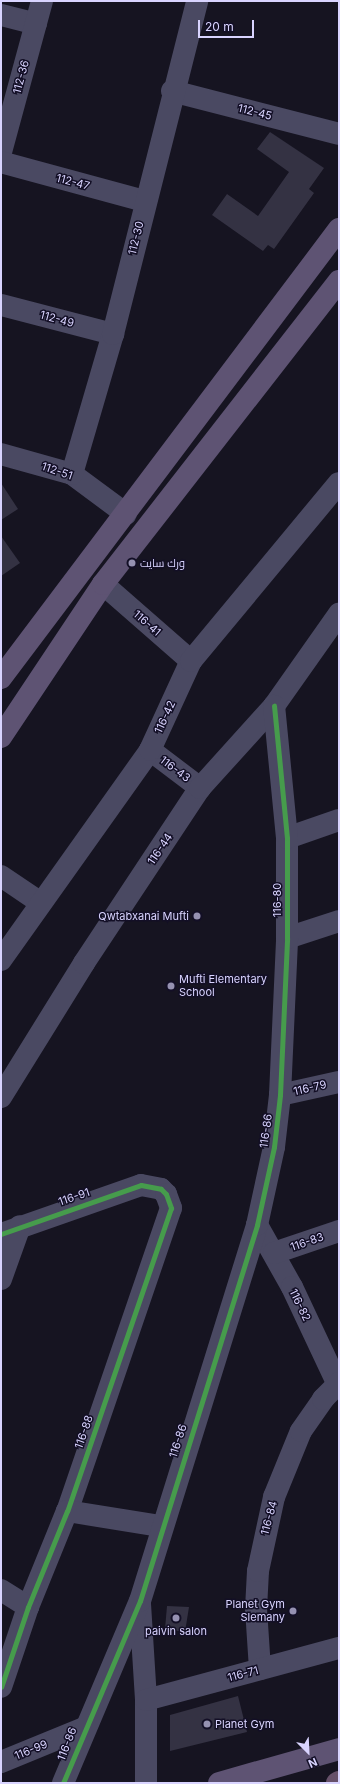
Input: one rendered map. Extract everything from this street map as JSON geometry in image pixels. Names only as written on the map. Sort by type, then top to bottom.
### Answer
[{"type":"main road","points":[[1,678],[126,514],[172,450],[339,229]]},
{"type":"main road","points":[[1,737],[103,584],[338,286]]},
{"type":"main road","points":[[172,450],[194,467]]},
{"type":"main road","points":[[219,1783],[339,1749]]},
{"type":"street","name":"112-36","points":[[1,152],[42,1]]},
{"type":"street","name":"112-30","points":[[72,474],[113,334],[172,91],[197,1]]},
{"type":"street","points":[[1,15],[36,24]]},
{"type":"street","name":"112-45","points":[[172,91],[339,134]]},
{"type":"street","name":"112-47","points":[[1,162],[145,201]]},
{"type":"street","name":"112-49","points":[[1,305],[113,334]]},
{"type":"street","name":"112-51","points":[[1,454],[72,474],[126,514]]},
{"type":"street","name":"116-42","points":[[1,960],[150,750],[191,661],[339,483]]},
{"type":"street","name":"116-41","points":[[103,584],[191,661]]},
{"type":"street","name":"116-44","points":[[1,1098],[84,963],[200,788],[274,706],[339,614]]},
{"type":"street","name":"116-80","points":[[274,706],[287,838],[287,938],[280,1095]]},
{"type":"street","name":"116-43","points":[[150,750],[200,788]]},
{"type":"street","points":[[287,838],[339,820]]},
{"type":"street","points":[[1,876],[40,903]]},
{"type":"street","points":[[287,938],[339,921]]},
{"type":"street","name":"116-79","points":[[280,1095],[339,1082]]},
{"type":"street","name":"116-86","points":[[63,1783],[84,1728],[140,1601],[161,1526],[257,1225],[274,1146],[280,1095]]},
{"type":"street","name":"116-91","points":[[11,1230],[141,1185],[155,1186]]},
{"type":"street","name":"116-88","points":[[1,1688],[28,1607],[67,1511],[170,1215],[171,1208],[166,1194],[155,1186]]},
{"type":"street","name":"116-82","points":[[257,1225],[274,1253],[338,1385]]},
{"type":"street","points":[[1,1279],[11,1230]]},
{"type":"street","name":"116-83","points":[[274,1253],[339,1231]]},
{"type":"street","name":"116-84","points":[[260,1669],[256,1609],[258,1571],[264,1534],[274,1497],[298,1436],[310,1416],[338,1385]]},
{"type":"street","points":[[67,1511],[161,1526]]},
{"type":"street","points":[[1,1590],[28,1607]]},
{"type":"street","points":[[140,1601],[146,1700],[146,1783]]},
{"type":"street","name":"116-71","points":[[146,1700],[339,1648]]},
{"type":"street","name":"116-99","points":[[1,1762],[84,1728]]},
{"type":"building","points":[[270,132],[324,168],[309,189],[314,193],[274,249],[268,245],[263,251],[212,215],[227,194],[258,216],[289,172],[257,149]]},
{"type":"building","points":[[1,483],[18,509],[1,520]]},
{"type":"building","points":[[1,536],[20,563],[1,576]]},
{"type":"building","name":"paivin salon","points":[[167,1606],[189,1607],[185,1632],[165,1629]]},
{"type":"building","name":"Planet Gym","points":[[238,1696],[247,1732],[170,1751],[170,1715]]},
{"type":"cycle path","points":[[63,1783],[140,1601],[257,1225],[274,1147],[280,1095],[287,938],[287,838],[274,706]]},
{"type":"cycle path","points":[[1,1234],[141,1185],[161,1189],[166,1194],[171,1208],[67,1511],[28,1607],[1,1687]]},
{"type":"place","name":"ورك سايت","points":[[132,563]]},
{"type":"place","name":"Qwtabxanai Mufti","points":[[197,916]]},
{"type":"place","name":"Mufti Elementary School","points":[[171,986]]},
{"type":"place","name":"Planet Gym Slemany","points":[[293,1611]]},
{"type":"place","name":"paivin salon","points":[[176,1618]]},
{"type":"place","name":"Planet Gym","points":[[207,1724]]}]
